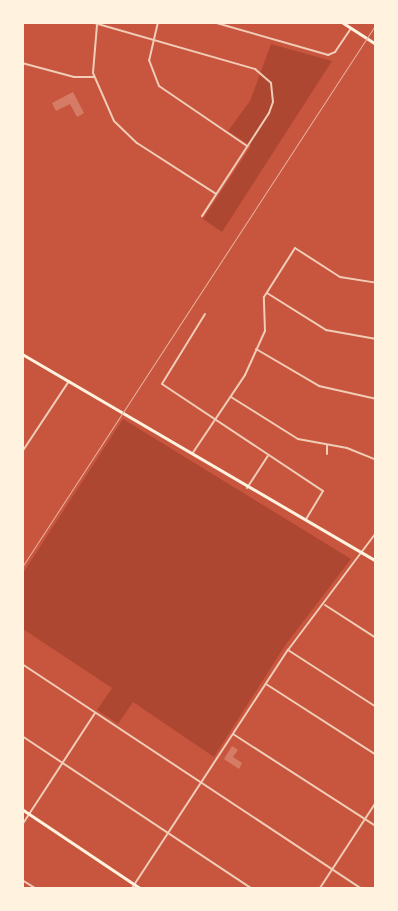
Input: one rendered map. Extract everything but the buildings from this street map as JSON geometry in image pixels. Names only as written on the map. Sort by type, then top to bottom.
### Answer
[{"type":"main road","points":[[342,22],[376,44]]},
{"type":"main road","points":[[22,354],[247,488],[376,561]]},
{"type":"main road","points":[[22,809],[140,888]]},
{"type":"street","points":[[91,22],[255,69],[271,83],[271,108],[202,216]]},
{"type":"street","points":[[158,22],[152,40],[150,65],[159,86],[247,146]]},
{"type":"street","points":[[212,22],[324,55],[335,52],[351,28]]},
{"type":"street","points":[[97,24],[94,77],[102,102],[120,129],[216,194]]},
{"type":"street","points":[[22,63],[74,77],[94,77]]},
{"type":"street","points":[[192,454],[231,397],[256,349],[265,331],[266,293],[296,248],[340,277],[376,283]]},
{"type":"street","points":[[266,293],[326,330],[376,339]]},
{"type":"street","points":[[205,314],[162,384],[214,421],[323,491],[304,521]]},
{"type":"street","points":[[256,349],[319,386],[376,398]]},
{"type":"street","points":[[22,452],[69,381]]},
{"type":"street","points":[[231,397],[295,438],[327,445],[376,460]]},
{"type":"street","points":[[326,454],[327,445]]},
{"type":"street","points":[[247,488],[268,456]]},
{"type":"street","points":[[132,888],[288,650],[325,605],[376,533]]},
{"type":"street","points":[[325,605],[376,638]]},
{"type":"street","points":[[288,650],[376,707]]},
{"type":"street","points":[[22,664],[96,712],[200,784],[361,888]]},
{"type":"street","points":[[266,684],[376,755]]},
{"type":"street","points":[[22,824],[96,712]]},
{"type":"street","points":[[232,734],[376,826]]},
{"type":"street","points":[[22,736],[251,888]]},
{"type":"street","points":[[320,888],[376,802]]},
{"type":"street","points":[[22,880],[35,888]]},
{"type":"shaded area","points":[[271,44],[332,61],[222,232],[203,219],[251,146],[228,131],[250,101]]},
{"type":"shaded area","points":[[123,419],[351,559],[286,644],[214,757],[133,702],[118,724],[97,710],[112,688],[23,629],[23,573]]},
{"type":"railway","points":[[22,567],[376,24]]}]
